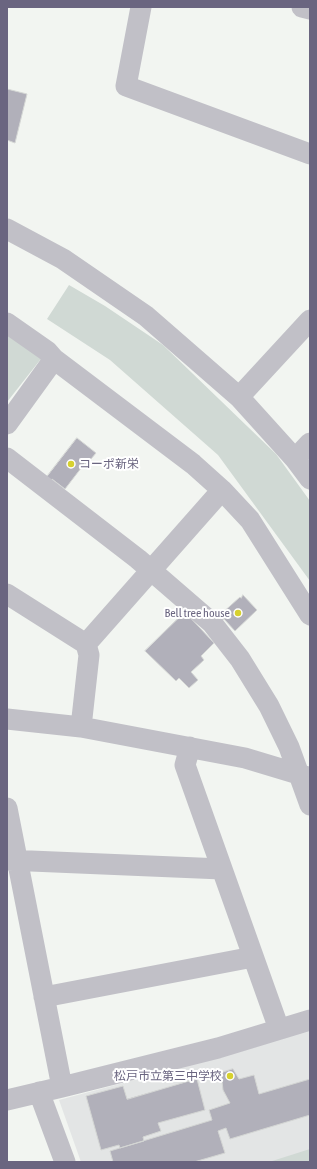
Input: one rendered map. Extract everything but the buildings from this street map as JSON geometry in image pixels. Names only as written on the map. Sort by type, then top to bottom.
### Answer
[{"type":"street","points":[[141,7],[126,86],[310,154]]},
{"type":"street","points":[[302,7],[310,9]]},
{"type":"street","points":[[7,229],[63,259],[146,316],[239,397],[295,459],[310,479]]},
{"type":"street","points":[[239,397],[310,320]]},
{"type":"street","points":[[7,323],[47,351],[54,359],[193,464],[222,490],[250,520],[310,615]]},
{"type":"street","points":[[7,424],[54,359]]},
{"type":"street","points":[[295,459],[310,443]]},
{"type":"street","points":[[7,458],[152,570],[212,623],[240,659],[269,706],[304,776],[310,805]]},
{"type":"street","points":[[86,644],[222,490]]},
{"type":"street","points":[[7,594],[86,644],[89,655],[81,727]]},
{"type":"street","points":[[7,719],[81,727],[190,747],[245,758],[304,776]]},
{"type":"street","points":[[190,747],[185,765],[279,1029]]},
{"type":"street","points":[[7,808],[12,861],[44,997],[62,1087]]},
{"type":"street","points":[[12,861],[222,869]]},
{"type":"street","points":[[44,997],[253,957]]},
{"type":"street","points":[[7,1100],[218,1048],[310,1020]]},
{"type":"street","points":[[39,1092],[65,1162]]},
{"type":"shaded area","points":[[69,285],[105,306],[163,345],[276,454],[310,501],[310,581],[218,455],[110,360],[47,319]]},
{"type":"shaded area","points":[[7,330],[44,355],[7,402]]},
{"type":"shaded area","name":"松戸市立第三中学校","points":[[310,1030],[310,1162],[81,1162],[59,1100],[239,1052]]},
{"type":"shaded area","points":[[310,1149],[310,1162],[269,1162]]},
{"type":"place","name":"コーポ新栄","points":[[71,464]]},
{"type":"place","name":"Bell tree house","points":[[238,613]]},
{"type":"place","name":"松戸市立第三中学校","points":[[230,1076]]}]
